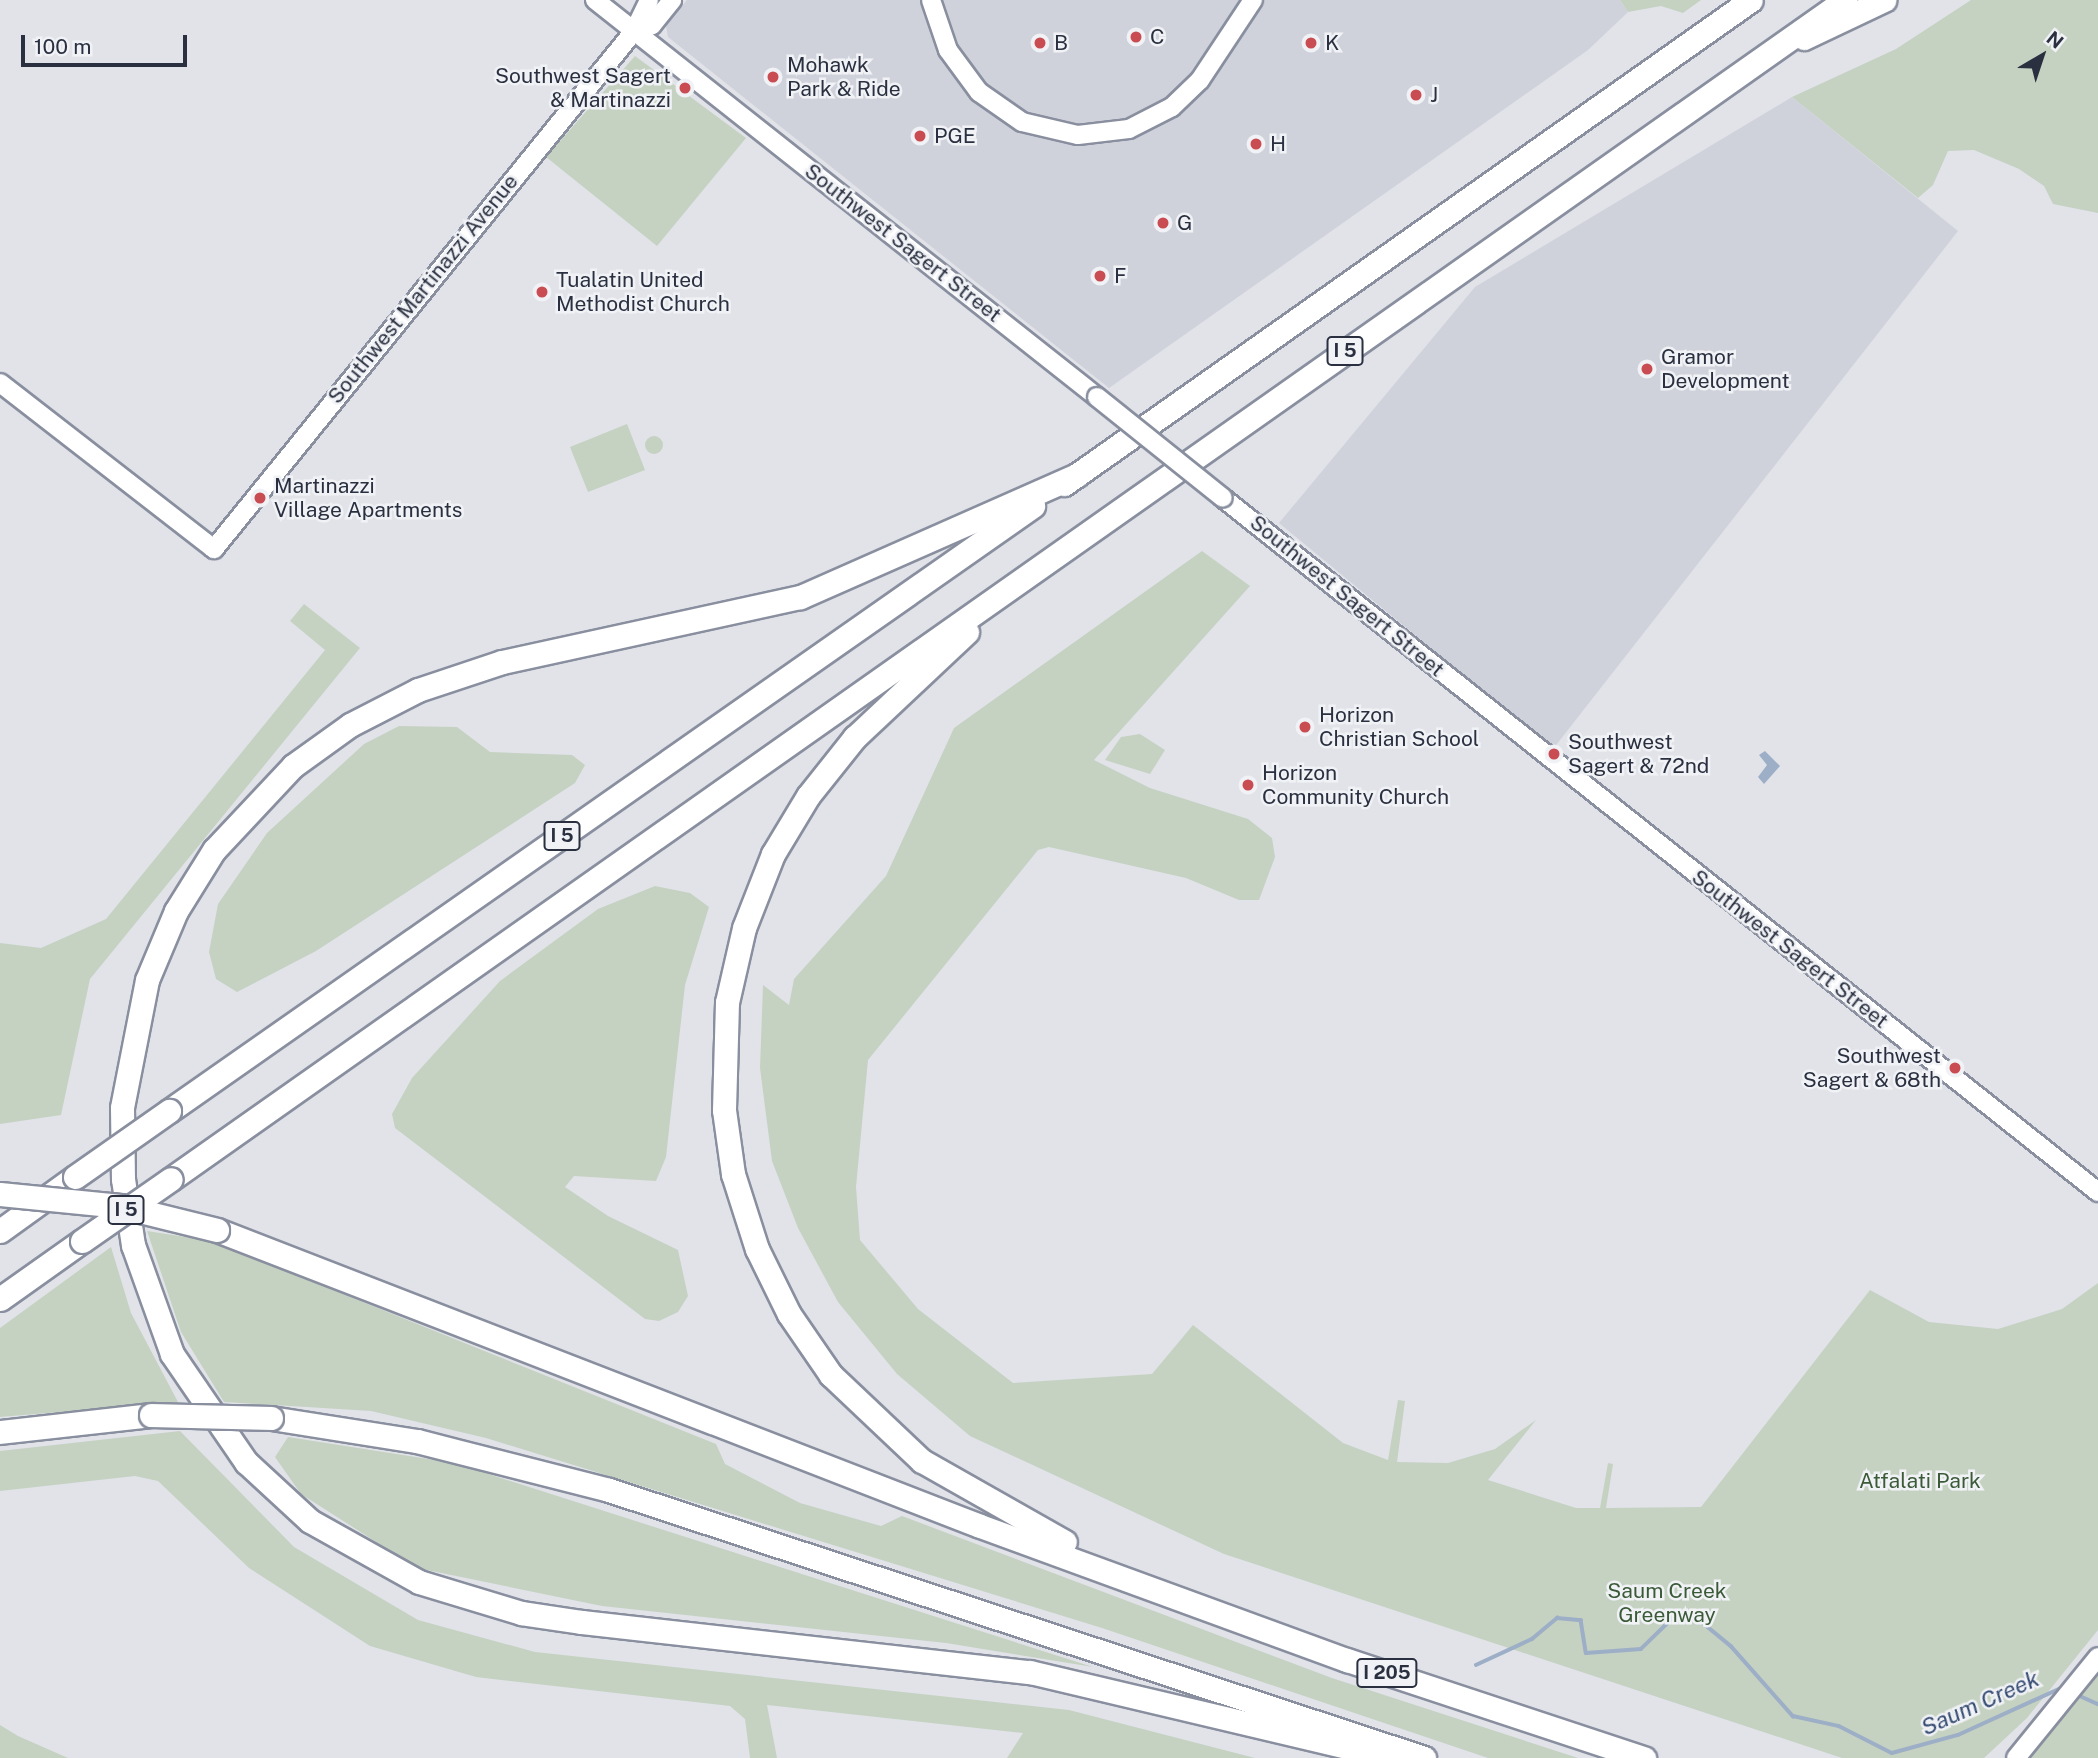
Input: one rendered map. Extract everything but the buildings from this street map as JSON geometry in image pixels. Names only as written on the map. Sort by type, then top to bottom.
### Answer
[{"type":"highway","name":"I 5","points":[[0,1231],[1751,0]]},
{"type":"highway","name":"I 5","points":[[0,1299],[1845,0]]},
{"type":"highway","points":[[1775,48],[1838,26],[1884,0]]},
{"type":"highway","points":[[1077,475],[800,597],[541,652],[418,690],[350,725],[293,766],[214,850],[176,911],[147,980],[122,1108],[133,1245],[172,1354],[246,1462],[310,1521],[419,1583],[521,1613],[582,1622],[1030,1672],[1394,1758]]},
{"type":"highway","points":[[1036,569],[855,737],[792,822],[756,891],[733,967],[723,1035],[724,1110],[733,1174],[757,1249],[789,1314],[838,1383],[888,1434],[955,1484],[1134,1577]]},
{"type":"highway","points":[[0,1194],[120,1206],[216,1230],[980,1526],[1134,1577]]},
{"type":"highway","points":[[0,1432],[151,1415],[271,1418],[418,1441],[609,1490],[1424,1758]]},
{"type":"highway","name":"I 205","points":[[1134,1577],[1359,1664],[1644,1758]]},
{"type":"main road","name":"Southwest Sagert Street","points":[[595,0],[2098,1192]]},
{"type":"main road","name":"Southwest Martinazzi Avenue","points":[[0,383],[214,549],[634,31],[649,0]]},
{"type":"main road","name":"Southwest Martinazzi Avenue","points":[[634,31],[652,25],[672,0]]},
{"type":"main road","points":[[931,0],[948,50],[979,92],[1022,122],[1078,135],[1129,129],[1172,107],[1200,80],[1253,0]]},
{"type":"main road","points":[[2016,1758],[2098,1657]]},
{"type":"shaded area","points":[[687,0],[1620,0],[1628,12],[1588,50],[1109,388],[668,37],[666,26]]},
{"type":"shaded area","points":[[1792,97],[1958,231],[1553,749],[1279,523],[1475,287]]},
{"type":"green space","points":[[1620,0],[1701,0],[1683,13],[1661,6],[1628,12]]},
{"type":"green space","points":[[1971,0],[2098,0],[2098,213],[2053,204],[2044,186],[2019,169],[1974,150],[1948,151],[1933,185],[1918,198],[1792,97],[1896,49]]},
{"type":"green space","points":[[635,56],[746,138],[657,246],[546,157]]},
{"type":"green space","points":[[627,424],[645,470],[588,492],[570,447]]},
{"type":"green space","points":[[654,436],[660,439],[663,445],[660,451],[654,454],[648,451],[645,445],[648,439]]},
{"type":"green space","name":"Saum Creek Greenway","points":[[1202,551],[1250,586],[1094,760],[1150,788],[1248,819],[1272,838],[1275,857],[1259,900],[1239,900],[1186,878],[1049,847],[1038,850],[868,1060],[856,1187],[860,1240],[918,1309],[1013,1383],[1152,1374],[1193,1325],[1343,1443],[1388,1460],[1398,1400],[1405,1401],[1397,1462],[1448,1463],[1495,1449],[1536,1420],[1488,1480],[1576,1508],[1600,1508],[1608,1463],[1613,1464],[1606,1508],[1701,1507],[1870,1290],[1929,1322],[1998,1329],[2062,1309],[2098,1283],[2098,1630],[2027,1718],[1984,1758],[1842,1758],[1224,1554],[970,1436],[897,1374],[838,1302],[798,1228],[772,1161],[760,1068],[763,985],[789,1005],[794,979],[886,876],[954,728]]},
{"type":"green space","points":[[304,604],[360,648],[90,979],[61,1115],[0,1124],[0,943],[41,948],[106,919],[325,650],[290,621]]},
{"type":"green space","points":[[399,726],[457,727],[490,752],[572,755],[585,765],[575,783],[316,951],[237,992],[216,979],[209,952],[218,904],[267,833],[364,744]]},
{"type":"green space","points":[[1140,734],[1165,750],[1150,774],[1105,760],[1121,737]]},
{"type":"green space","points":[[655,886],[690,893],[709,907],[685,985],[666,1157],[656,1181],[574,1176],[565,1187],[608,1216],[678,1250],[688,1296],[678,1312],[659,1321],[645,1319],[395,1128],[392,1114],[412,1078],[500,981],[598,909]]},
{"type":"green space","points":[[147,1231],[211,1241],[716,1444],[725,1464],[800,1503],[881,1526],[902,1516],[1332,1678],[1578,1758],[1488,1758],[1102,1628],[486,1438],[371,1411],[224,1402],[181,1332]]},
{"type":"green space","points":[[111,1247],[131,1313],[178,1402],[0,1417],[0,1328]]},
{"type":"green space","points":[[180,1431],[294,1547],[418,1620],[535,1652],[1069,1710],[1255,1758],[1007,1758],[1023,1733],[767,1705],[777,1758],[750,1758],[745,1719],[730,1706],[476,1677],[370,1646],[249,1568],[158,1481],[135,1476],[0,1491],[0,1451]]},
{"type":"green space","points":[[288,1437],[454,1463],[1093,1667],[946,1643],[602,1606],[417,1568],[301,1494],[275,1457]]},
{"type":"green space","points":[[2098,1670],[2098,1758],[2029,1758]]},
{"type":"green space","points":[[0,1725],[18,1736],[68,1758],[0,1758]]},
{"type":"water","points":[[1765,751],[1780,766],[1764,784],[1758,777],[1767,765],[1759,755]]},
{"type":"waterway","name":"Saum Creek","points":[[1476,1665],[1532,1639],[1557,1618],[1581,1620],[1586,1653],[1641,1649],[1676,1615],[1691,1613],[1731,1646],[1793,1716],[1839,1726],[1892,1753],[1958,1735],[2059,1689]]},
{"type":"waterway","name":"Saum Creek","points":[[2080,1696],[2098,1704]]},
{"type":"place","name":"C","points":[[1136,37]]},
{"type":"place","name":"B","points":[[1040,43]]},
{"type":"place","name":"K","points":[[1311,43]]},
{"type":"place","name":"Mohawk Park & Ride","points":[[773,77]]},
{"type":"place","name":"Southwest Sagert & Martinazzi","points":[[685,88]]},
{"type":"place","name":"J","points":[[1416,95]]},
{"type":"place","name":"PGE","points":[[920,136]]},
{"type":"place","name":"H","points":[[1256,144]]},
{"type":"place","name":"G","points":[[1163,223]]},
{"type":"place","name":"F","points":[[1100,276]]},
{"type":"place","name":"Tualatin United Methodist Church","points":[[542,292]]},
{"type":"place","name":"Gramor Development","points":[[1647,369]]},
{"type":"place","name":"Martinazzi Village Apartments","points":[[260,498]]},
{"type":"place","name":"Horizon Christian School","points":[[1305,727]]},
{"type":"place","name":"Southwest Sagert & 72nd","points":[[1554,754]]},
{"type":"place","name":"Horizon Community Church","points":[[1248,785]]},
{"type":"place","name":"Southwest Sagert & 68th","points":[[1955,1068]]},
{"type":"park label","name":"Atfalati Park","points":[[1920,1481]]}]
